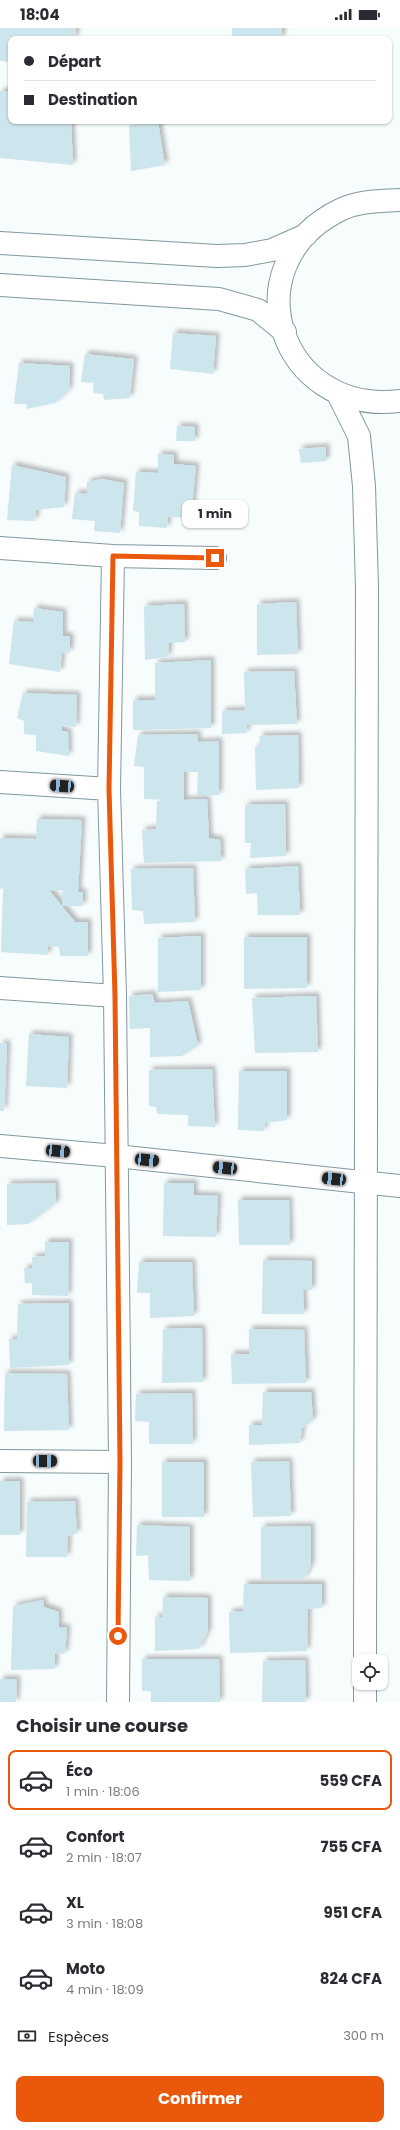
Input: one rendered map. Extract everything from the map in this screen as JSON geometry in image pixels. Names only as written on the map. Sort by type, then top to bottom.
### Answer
[{"type":"street","points":[[400,200],[370,202],[342,209],[316,224],[296,245],[284,271],[280,284],[279,309],[284,332],[292,352],[312,377],[338,394],[360,401],[381,403],[400,401]]},
{"type":"street","points":[[0,243],[217,256],[245,255],[272,250],[307,234]]},
{"type":"street","points":[[0,285],[219,299],[258,310],[284,332]]},
{"type":"street","points":[[338,394],[359,436],[364,486],[366,564],[365,1654]]},
{"type":"street","points":[[0,548],[113,556],[215,558]]},
{"type":"street","points":[[113,556],[109,789],[115,996],[120,1462],[118,1702]]},
{"type":"street","points":[[0,782],[109,789]]},
{"type":"street","points":[[0,988],[115,996]]},
{"type":"street","points":[[0,1146],[116,1156],[400,1186]]},
{"type":"street","points":[[0,1461],[120,1462]]},
{"type":"street","points":[[365,1690],[365,1702]]},
{"type":"building","points":[[0,28],[76,28],[75,36],[8,36],[8,62],[0,61]]},
{"type":"building","points":[[232,28],[282,28],[282,36],[232,36]]},
{"type":"building","points":[[0,91],[8,92],[8,124],[71,124],[73,165],[0,158]]},
{"type":"building","points":[[158,124],[165,165],[131,171],[129,125]]},
{"type":"building","points":[[173,333],[216,336],[213,374],[170,369]]},
{"type":"building","points":[[85,354],[134,359],[130,398],[104,400],[103,394],[93,393],[94,383],[81,382]]},
{"type":"building","points":[[19,363],[70,366],[69,390],[55,403],[27,409],[26,404],[14,404]]},
{"type":"building","points":[[177,426],[195,427],[195,441],[176,441]]},
{"type":"building","points":[[326,447],[326,461],[301,463],[299,449]]},
{"type":"building","points":[[158,454],[174,455],[174,464],[196,466],[191,518],[168,517],[167,528],[139,526],[139,512],[133,511],[136,472],[158,473]]},
{"type":"building","points":[[12,465],[66,477],[64,507],[36,510],[35,521],[7,520]]},
{"type":"building","points":[[102,479],[124,483],[120,533],[94,531],[95,521],[72,519],[75,493],[87,494],[87,482]]},
{"type":"building","points":[[296,602],[298,654],[257,655],[257,604]]},
{"type":"building","points":[[184,604],[185,642],[169,643],[168,657],[145,660],[144,606]]},
{"type":"building","points":[[34,608],[63,612],[63,636],[70,636],[70,653],[62,652],[60,672],[9,664],[14,621],[33,622]]},
{"type":"building","points":[[211,660],[211,728],[133,730],[133,700],[155,700],[155,663]]},
{"type":"building","points":[[294,671],[297,724],[246,725],[247,733],[222,734],[222,711],[245,710],[244,672]]},
{"type":"building","points":[[23,693],[77,695],[76,727],[61,726],[62,731],[68,732],[69,756],[36,751],[36,735],[24,734],[24,721],[17,718]]},
{"type":"building","points":[[198,734],[197,742],[219,741],[219,795],[197,795],[198,772],[184,772],[184,800],[207,799],[209,838],[220,840],[221,861],[144,863],[142,830],[156,829],[157,801],[177,800],[144,799],[144,767],[134,766],[138,735]]},
{"type":"building","points":[[298,735],[299,788],[256,790],[255,747],[261,746],[259,736]]},
{"type":"building","points":[[285,804],[286,856],[250,858],[251,843],[245,843],[245,805]]},
{"type":"building","points":[[37,819],[82,820],[78,892],[83,892],[83,906],[62,906],[75,922],[88,922],[88,956],[60,956],[59,947],[48,946],[48,955],[1,952],[3,888],[0,889],[0,838],[36,839]],"holes":[[[49,890],[67,891],[62,892],[62,906]]]},
{"type":"building","points":[[298,866],[300,915],[258,915],[257,893],[246,894],[245,869]]},
{"type":"building","points":[[193,868],[195,922],[144,924],[143,911],[132,910],[131,869]]},
{"type":"building","points":[[201,936],[201,990],[158,992],[158,938]]},
{"type":"building","points":[[244,937],[307,937],[307,988],[244,989]]},
{"type":"building","points":[[152,994],[155,1003],[188,1001],[198,1045],[182,1056],[150,1057],[150,1028],[130,1029],[129,996]]},
{"type":"building","points":[[316,996],[318,1052],[255,1053],[252,998]]},
{"type":"building","points":[[29,1034],[69,1037],[67,1088],[26,1086]]},
{"type":"building","points":[[0,1043],[7,1044],[4,1111],[0,1111]]},
{"type":"building","points":[[212,1069],[215,1127],[188,1126],[188,1115],[157,1114],[156,1107],[149,1106],[149,1070]]},
{"type":"building","points":[[239,1071],[287,1071],[287,1120],[265,1123],[264,1131],[238,1130]]},
{"type":"building","points":[[55,1183],[56,1203],[28,1224],[7,1225],[7,1184]]},
{"type":"building","points":[[164,1183],[194,1183],[194,1195],[218,1196],[216,1237],[163,1236]]},
{"type":"building","points":[[238,1200],[289,1200],[290,1245],[239,1245]]},
{"type":"building","points":[[45,1242],[69,1242],[68,1296],[32,1295],[32,1283],[25,1283],[24,1268],[33,1268],[32,1257],[45,1256]]},
{"type":"building","points":[[263,1260],[312,1261],[312,1290],[303,1290],[304,1314],[262,1314]]},
{"type":"building","points":[[139,1262],[192,1262],[194,1316],[150,1318],[150,1293],[137,1293]]},
{"type":"building","points":[[69,1303],[69,1365],[10,1368],[9,1339],[17,1339],[18,1304]]},
{"type":"building","points":[[202,1328],[203,1382],[162,1383],[163,1329]]},
{"type":"building","points":[[249,1329],[304,1330],[306,1383],[232,1384],[231,1354],[249,1354]]},
{"type":"building","points":[[5,1373],[67,1374],[69,1430],[4,1431]]},
{"type":"building","points":[[263,1392],[311,1392],[313,1420],[302,1428],[300,1443],[249,1445],[249,1425],[262,1425]]},
{"type":"building","points":[[192,1393],[193,1444],[149,1444],[149,1422],[135,1421],[136,1394]]},
{"type":"building","points":[[289,1461],[291,1516],[253,1517],[251,1462]]},
{"type":"building","points":[[162,1462],[204,1462],[204,1517],[162,1517]]},
{"type":"building","points":[[0,1481],[20,1481],[20,1535],[0,1535]]},
{"type":"building","points":[[75,1501],[77,1533],[68,1536],[67,1557],[26,1557],[27,1502]]},
{"type":"building","points":[[137,1525],[190,1527],[190,1581],[149,1580],[148,1555],[136,1556]]},
{"type":"building","points":[[311,1526],[311,1565],[304,1579],[261,1579],[261,1527]]},
{"type":"building","points":[[244,1584],[322,1584],[322,1608],[308,1609],[307,1651],[230,1653],[229,1612],[243,1611]]},
{"type":"building","points":[[163,1597],[208,1598],[208,1631],[199,1649],[155,1651],[155,1616],[162,1618]]},
{"type":"building","points":[[43,1600],[44,1607],[59,1612],[59,1627],[67,1628],[65,1654],[55,1653],[55,1669],[11,1670],[13,1606]]},
{"type":"building","points":[[142,1659],[219,1659],[220,1702],[151,1702],[151,1691],[142,1691]]},
{"type":"building","points":[[305,1660],[306,1702],[262,1702],[263,1661]]},
{"type":"building","points":[[0,1679],[17,1679],[16,1702],[0,1702]]},
{"type":"route","points":[[118,1636],[120,1462],[115,996],[109,789],[113,556],[215,558]]}]
